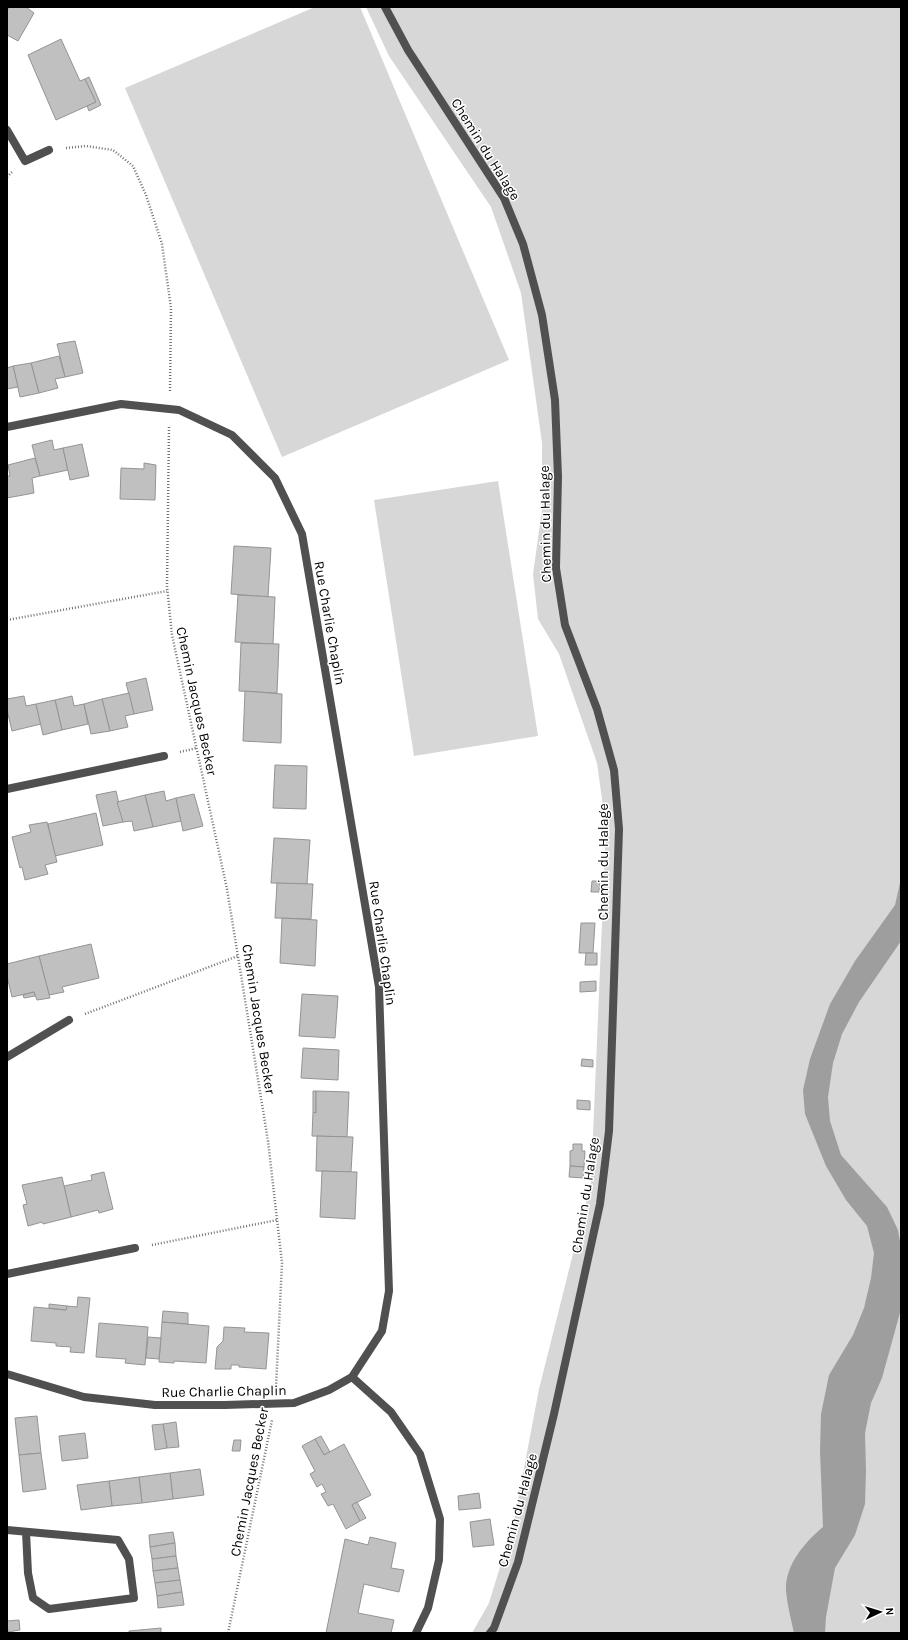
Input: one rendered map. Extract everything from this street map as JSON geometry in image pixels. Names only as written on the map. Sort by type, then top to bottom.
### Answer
[{"type":"street","name":"Chemin du Halage","points":[[385,7],[408,50],[504,198],[524,244],[542,315],[555,400],[558,477],[556,568],[565,625],[597,709],[614,770],[619,829],[608,1131],[600,1204],[554,1414],[518,1562],[494,1628],[490,1633]]},
{"type":"street","points":[[7,130],[25,161],[49,150]]},
{"type":"street","name":"Rue Charlie Chaplin","points":[[7,427],[121,404],[179,410],[232,435],[276,478],[302,534],[379,987],[389,1291],[382,1331],[352,1377],[329,1390],[294,1403],[155,1405],[84,1397],[7,1374]]},
{"type":"street","points":[[7,789],[164,756]]},
{"type":"street","points":[[7,1057],[69,1020]]},
{"type":"street","points":[[7,1274],[135,1248]]},
{"type":"street","points":[[352,1377],[391,1412],[420,1454],[440,1519],[439,1560],[428,1608],[416,1633]]},
{"type":"street","points":[[7,1530],[118,1540],[129,1558],[134,1598],[49,1609],[33,1598],[28,1573],[26,1532]]},
{"type":"path","name":"Chemin Jacques Becker","points":[[49,150],[86,146],[113,150],[132,166],[146,195],[162,244],[172,308],[167,591],[172,635],[228,889],[268,1141],[282,1263],[275,1404],[228,1633]]},
{"type":"path","points":[[7,620],[167,591]]},
{"type":"path","points":[[69,1020],[238,956]]},
{"type":"path","points":[[135,1248],[277,1220]]},
{"type":"shaded area","points":[[315,7],[360,7],[509,360],[282,457],[125,88]]},
{"type":"shaded area","points":[[366,7],[901,7],[901,1633],[472,1633],[489,1603],[514,1521],[539,1389],[591,1182],[606,828],[597,763],[559,654],[538,619],[533,574],[542,510],[542,443],[521,293],[491,207],[389,56]]},
{"type":"shaded area","points":[[498,481],[538,736],[414,756],[374,500]]},
{"type":"shaded area","points":[[901,879],[901,941],[859,1002],[842,1034],[833,1063],[828,1097],[830,1121],[841,1155],[887,1207],[898,1230],[901,1247],[901,1309],[882,1378],[871,1403],[865,1433],[865,1504],[855,1535],[835,1568],[826,1617],[825,1633],[794,1633],[786,1590],[789,1572],[797,1555],[803,1547],[823,1527],[820,1451],[821,1414],[829,1375],[853,1335],[864,1308],[871,1278],[874,1253],[867,1226],[846,1200],[826,1166],[805,1114],[803,1090],[810,1059],[830,1004],[855,961],[895,905]]},
{"type":"building","points":[[9,7],[26,7],[34,13],[18,41],[7,35],[7,11]]},
{"type":"building","points":[[61,39],[80,81],[85,79],[96,102],[56,120],[28,55]]},
{"type":"building","points":[[89,77],[101,105],[89,111],[87,106],[96,102],[85,79]]},
{"type":"building","points":[[75,341],[83,373],[65,377],[57,344]]},
{"type":"building","points":[[59,356],[65,377],[55,379],[58,388],[39,393],[31,363]]},
{"type":"building","points":[[31,363],[39,393],[20,397],[13,366]]},
{"type":"building","points":[[13,366],[18,387],[7,389],[7,368]]},
{"type":"building","points":[[52,440],[54,450],[63,448],[68,470],[40,476],[32,445]]},
{"type":"building","points":[[82,444],[89,476],[70,480],[63,448]]},
{"type":"building","points":[[35,458],[40,476],[32,478],[34,493],[7,498],[7,476],[10,476],[8,465]]},
{"type":"building","points":[[144,463],[156,465],[155,500],[120,499],[121,468],[144,469]]},
{"type":"building","points":[[234,546],[271,548],[268,597],[231,594]]},
{"type":"building","points":[[238,595],[275,597],[273,644],[235,642]]},
{"type":"building","points":[[241,643],[279,644],[277,693],[239,691]]},
{"type":"building","points":[[146,678],[153,710],[134,714],[126,683]]},
{"type":"building","points":[[245,691],[282,694],[281,743],[243,741]]},
{"type":"building","points":[[129,693],[134,714],[125,716],[128,727],[110,731],[102,699]]},
{"type":"building","points":[[24,696],[26,706],[36,704],[41,724],[12,731],[7,710],[7,699]]},
{"type":"building","points":[[72,696],[74,706],[84,704],[88,724],[62,730],[55,700]]},
{"type":"building","points":[[102,699],[110,731],[91,734],[84,704]]},
{"type":"building","points":[[55,700],[62,730],[43,735],[36,704]]},
{"type":"building","points":[[275,765],[307,766],[306,809],[273,808]]},
{"type":"building","points":[[116,791],[123,822],[103,826],[96,795]]},
{"type":"building","points":[[164,791],[166,801],[176,798],[181,821],[153,827],[145,795]]},
{"type":"building","points":[[194,794],[203,826],[183,831],[176,798]]},
{"type":"building","points":[[145,795],[153,827],[134,831],[132,821],[123,822],[117,802]]},
{"type":"building","points":[[96,813],[103,845],[55,856],[48,824]]},
{"type":"building","points":[[47,822],[57,862],[45,865],[48,874],[25,880],[22,867],[20,868],[12,837],[31,832],[29,825]]},
{"type":"building","points":[[274,838],[310,840],[307,884],[271,883]]},
{"type":"building","points":[[592,881],[600,881],[599,892],[591,892]]},
{"type":"building","points":[[277,883],[313,884],[311,919],[275,918]]},
{"type":"building","points":[[282,918],[317,920],[315,966],[280,963]]},
{"type":"building","points":[[581,923],[595,923],[593,953],[579,953]]},
{"type":"building","points":[[91,944],[99,978],[62,987],[64,992],[49,995],[39,956]]},
{"type":"building","points":[[586,953],[597,953],[597,965],[585,965]]},
{"type":"building","points":[[39,956],[50,998],[37,1000],[34,992],[12,997],[7,976],[7,964]]},
{"type":"building","points":[[596,981],[596,991],[580,992],[580,982]]},
{"type":"building","points":[[34,992],[35,996],[24,998],[23,995]]},
{"type":"building","points":[[302,994],[338,996],[335,1038],[299,1036]]},
{"type":"building","points":[[303,1048],[339,1050],[338,1080],[301,1078]]},
{"type":"building","points":[[582,1059],[593,1060],[593,1067],[581,1066]]},
{"type":"building","points":[[313,1091],[316,1091],[316,1113],[313,1112]]},
{"type":"building","points":[[316,1091],[349,1092],[347,1137],[312,1136],[313,1112],[316,1113]]},
{"type":"building","points":[[577,1100],[590,1101],[590,1110],[577,1109]]},
{"type":"building","points":[[317,1136],[353,1137],[351,1172],[316,1171]]},
{"type":"building","points":[[573,1144],[582,1144],[582,1151],[585,1151],[584,1167],[570,1166],[570,1151],[573,1150]]},
{"type":"building","points":[[570,1166],[584,1167],[583,1178],[569,1177]]},
{"type":"building","points":[[322,1171],[357,1172],[355,1219],[320,1217]]},
{"type":"building","points":[[104,1172],[113,1209],[99,1213],[98,1210],[71,1217],[64,1186],[92,1180],[91,1175]]},
{"type":"building","points":[[62,1177],[71,1217],[28,1226],[23,1205],[27,1204],[22,1185]]},
{"type":"building","points":[[78,1297],[90,1298],[84,1353],[70,1352],[71,1347],[56,1346],[56,1343],[31,1341],[34,1307],[66,1310],[67,1306],[77,1307]]},
{"type":"building","points":[[49,1304],[67,1306],[66,1310],[49,1308]]},
{"type":"building","points":[[163,1311],[188,1313],[188,1324],[162,1322]]},
{"type":"building","points":[[162,1322],[209,1326],[206,1363],[174,1361],[174,1363],[159,1362]]},
{"type":"building","points":[[99,1323],[148,1327],[145,1365],[125,1363],[126,1359],[96,1357]]},
{"type":"building","points":[[224,1327],[245,1328],[244,1332],[269,1333],[266,1369],[231,1365],[231,1369],[215,1369],[217,1347],[223,1341]]},
{"type":"building","points":[[148,1337],[161,1338],[159,1359],[146,1358]]},
{"type":"building","points":[[37,1416],[41,1453],[19,1455],[15,1418]]},
{"type":"building","points":[[176,1422],[179,1447],[167,1448],[163,1424]]},
{"type":"building","points":[[163,1424],[167,1448],[155,1450],[152,1425]]},
{"type":"building","points":[[85,1433],[88,1458],[62,1461],[59,1436]]},
{"type":"building","points":[[321,1436],[330,1452],[324,1455],[315,1439]]},
{"type":"building","points":[[315,1439],[324,1455],[344,1444],[371,1495],[352,1505],[360,1521],[346,1529],[333,1504],[328,1506],[321,1494],[326,1492],[322,1484],[317,1487],[310,1474],[315,1471],[302,1446]]},
{"type":"building","points":[[234,1440],[241,1440],[240,1451],[232,1451]]},
{"type":"building","points":[[41,1453],[46,1489],[23,1492],[19,1455]]},
{"type":"building","points":[[200,1469],[204,1495],[173,1499],[170,1473]]},
{"type":"building","points":[[170,1473],[173,1499],[142,1503],[139,1477]]},
{"type":"building","points":[[139,1477],[142,1503],[112,1506],[109,1481]]},
{"type":"building","points":[[109,1481],[112,1506],[81,1510],[77,1485]]},
{"type":"building","points":[[479,1493],[481,1508],[459,1510],[458,1496]]},
{"type":"building","points":[[357,1502],[366,1518],[360,1521],[352,1505]]},
{"type":"building","points":[[490,1519],[494,1545],[473,1547],[470,1522]]},
{"type":"building","points":[[173,1532],[175,1543],[150,1547],[149,1535]]},
{"type":"building","points":[[370,1537],[396,1543],[391,1568],[404,1570],[399,1592],[364,1584],[358,1613],[394,1620],[391,1633],[326,1633],[345,1539],[368,1545]]},
{"type":"building","points":[[175,1543],[176,1556],[152,1559],[150,1547]]},
{"type":"building","points":[[176,1556],[178,1568],[153,1571],[152,1559]]},
{"type":"building","points":[[178,1568],[180,1580],[155,1583],[153,1571]]},
{"type":"building","points":[[180,1580],[182,1592],[157,1596],[155,1583]]},
{"type":"building","points":[[182,1592],[184,1605],[158,1608],[157,1596]]},
{"type":"building","points":[[19,1620],[20,1630],[8,1632],[7,1621]]},
{"type":"building","points":[[161,1628],[161,1633],[129,1633],[129,1631]]}]
